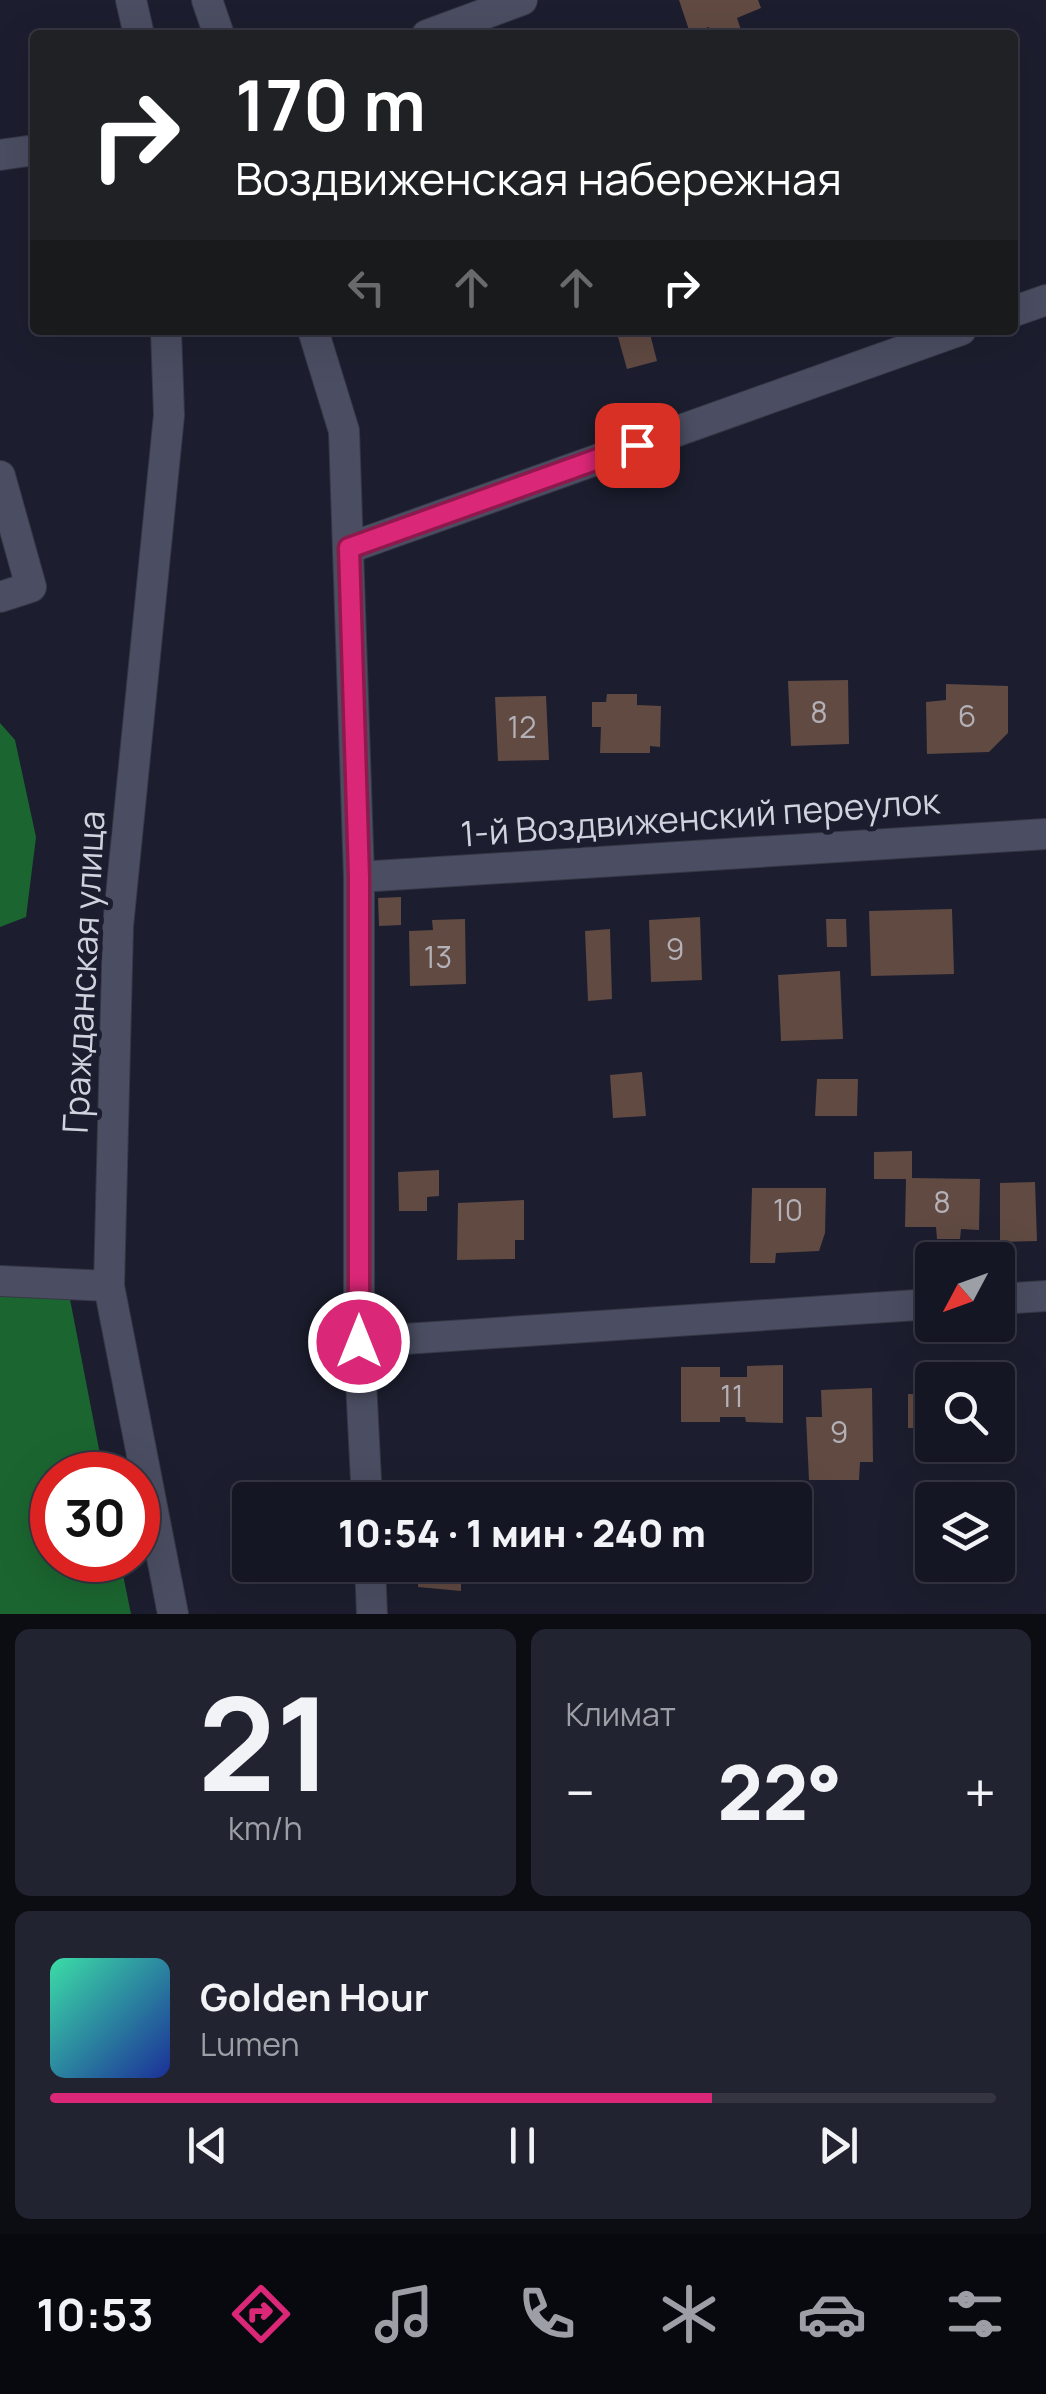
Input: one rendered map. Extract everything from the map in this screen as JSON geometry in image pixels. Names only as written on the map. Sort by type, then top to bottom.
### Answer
[{"type":"street","points":[[132,0],[138,30]]},
{"type":"street","points":[[207,0],[217,30]]},
{"type":"street","points":[[441,30],[522,0]]},
{"type":"street","points":[[0,155],[30,151]]},
{"type":"street","points":[[1018,310],[1046,300]]},
{"type":"street","name":"Гражданская улица","points":[[166,335],[169,415],[118,926],[110,1286],[173,1614]]},
{"type":"street","points":[[314,335],[344,431],[359,877],[359,1342],[366,1482]]},
{"type":"street","points":[[349,548],[946,335]]},
{"type":"street","points":[[0,476],[30,588],[0,597]]},
{"type":"street","name":"1-й Воздвиженский переулок","points":[[359,877],[1046,834]]},
{"type":"street","points":[[0,1281],[110,1286]]},
{"type":"street","points":[[1015,1298],[1046,1296]]},
{"type":"street","points":[[359,1342],[915,1305]]},
{"type":"street","points":[[371,1582],[372,1614]]},
{"type":"green space","points":[[0,723],[15,740],[36,837],[26,917],[0,927]]},
{"type":"green space","points":[[69,1294],[100,1452],[30,1452],[30,1582],[124,1582],[131,1614],[0,1614],[0,1295]]},
{"type":"building","points":[[679,0],[758,0],[761,8],[737,18],[741,30],[689,30]]},
{"type":"building","points":[[650,335],[657,361],[627,369],[618,337]]},
{"type":"building","points":[[848,680],[849,744],[791,746],[788,681]]},
{"type":"building","points":[[946,684],[1008,686],[1008,733],[989,752],[927,754],[926,702],[946,700]]},
{"type":"building","points":[[607,694],[637,694],[637,705],[661,706],[660,747],[650,746],[650,753],[600,753],[601,727],[592,727],[592,702],[606,702]]},
{"type":"building","points":[[546,696],[549,760],[498,761],[495,697]]},
{"type":"building","points":[[401,897],[401,925],[379,926],[378,898]]},
{"type":"building","points":[[952,909],[954,974],[871,976],[869,911]]},
{"type":"building","points":[[700,917],[702,980],[651,982],[649,920]]},
{"type":"building","points":[[465,919],[466,984],[410,986],[409,931],[433,930],[432,920]]},
{"type":"building","points":[[826,919],[846,919],[847,947],[827,947]]},
{"type":"building","points":[[610,929],[612,999],[588,1001],[585,931]]},
{"type":"building","points":[[840,971],[843,1039],[781,1041],[778,975]]},
{"type":"building","points":[[642,1072],[646,1116],[613,1118],[610,1075]]},
{"type":"building","points":[[817,1079],[858,1079],[857,1116],[815,1116]]},
{"type":"building","points":[[912,1151],[912,1178],[980,1179],[979,1230],[961,1229],[960,1239],[937,1239],[936,1227],[905,1227],[906,1179],[874,1179],[874,1152]]},
{"type":"building","points":[[439,1170],[439,1196],[427,1197],[427,1211],[399,1211],[398,1172]]},
{"type":"building","points":[[1035,1182],[1037,1241],[1000,1242],[1000,1183]]},
{"type":"building","points":[[752,1188],[826,1188],[825,1233],[819,1251],[776,1253],[775,1263],[750,1263]]},
{"type":"building","points":[[524,1200],[524,1240],[515,1240],[515,1259],[457,1260],[458,1203]]},
{"type":"building","points":[[783,1365],[783,1423],[746,1422],[745,1417],[720,1417],[720,1422],[681,1422],[681,1367],[720,1367],[720,1377],[747,1377],[747,1366]]},
{"type":"building","points":[[872,1388],[873,1462],[860,1462],[859,1480],[809,1480],[806,1417],[822,1417],[821,1390]]},
{"type":"building","points":[[908,1394],[915,1394],[915,1428],[908,1428]]},
{"type":"building","points":[[418,1582],[461,1582],[461,1591],[418,1587]]},
{"type":"route","points":[[359,1342],[359,877],[349,548],[637,445]]}]
